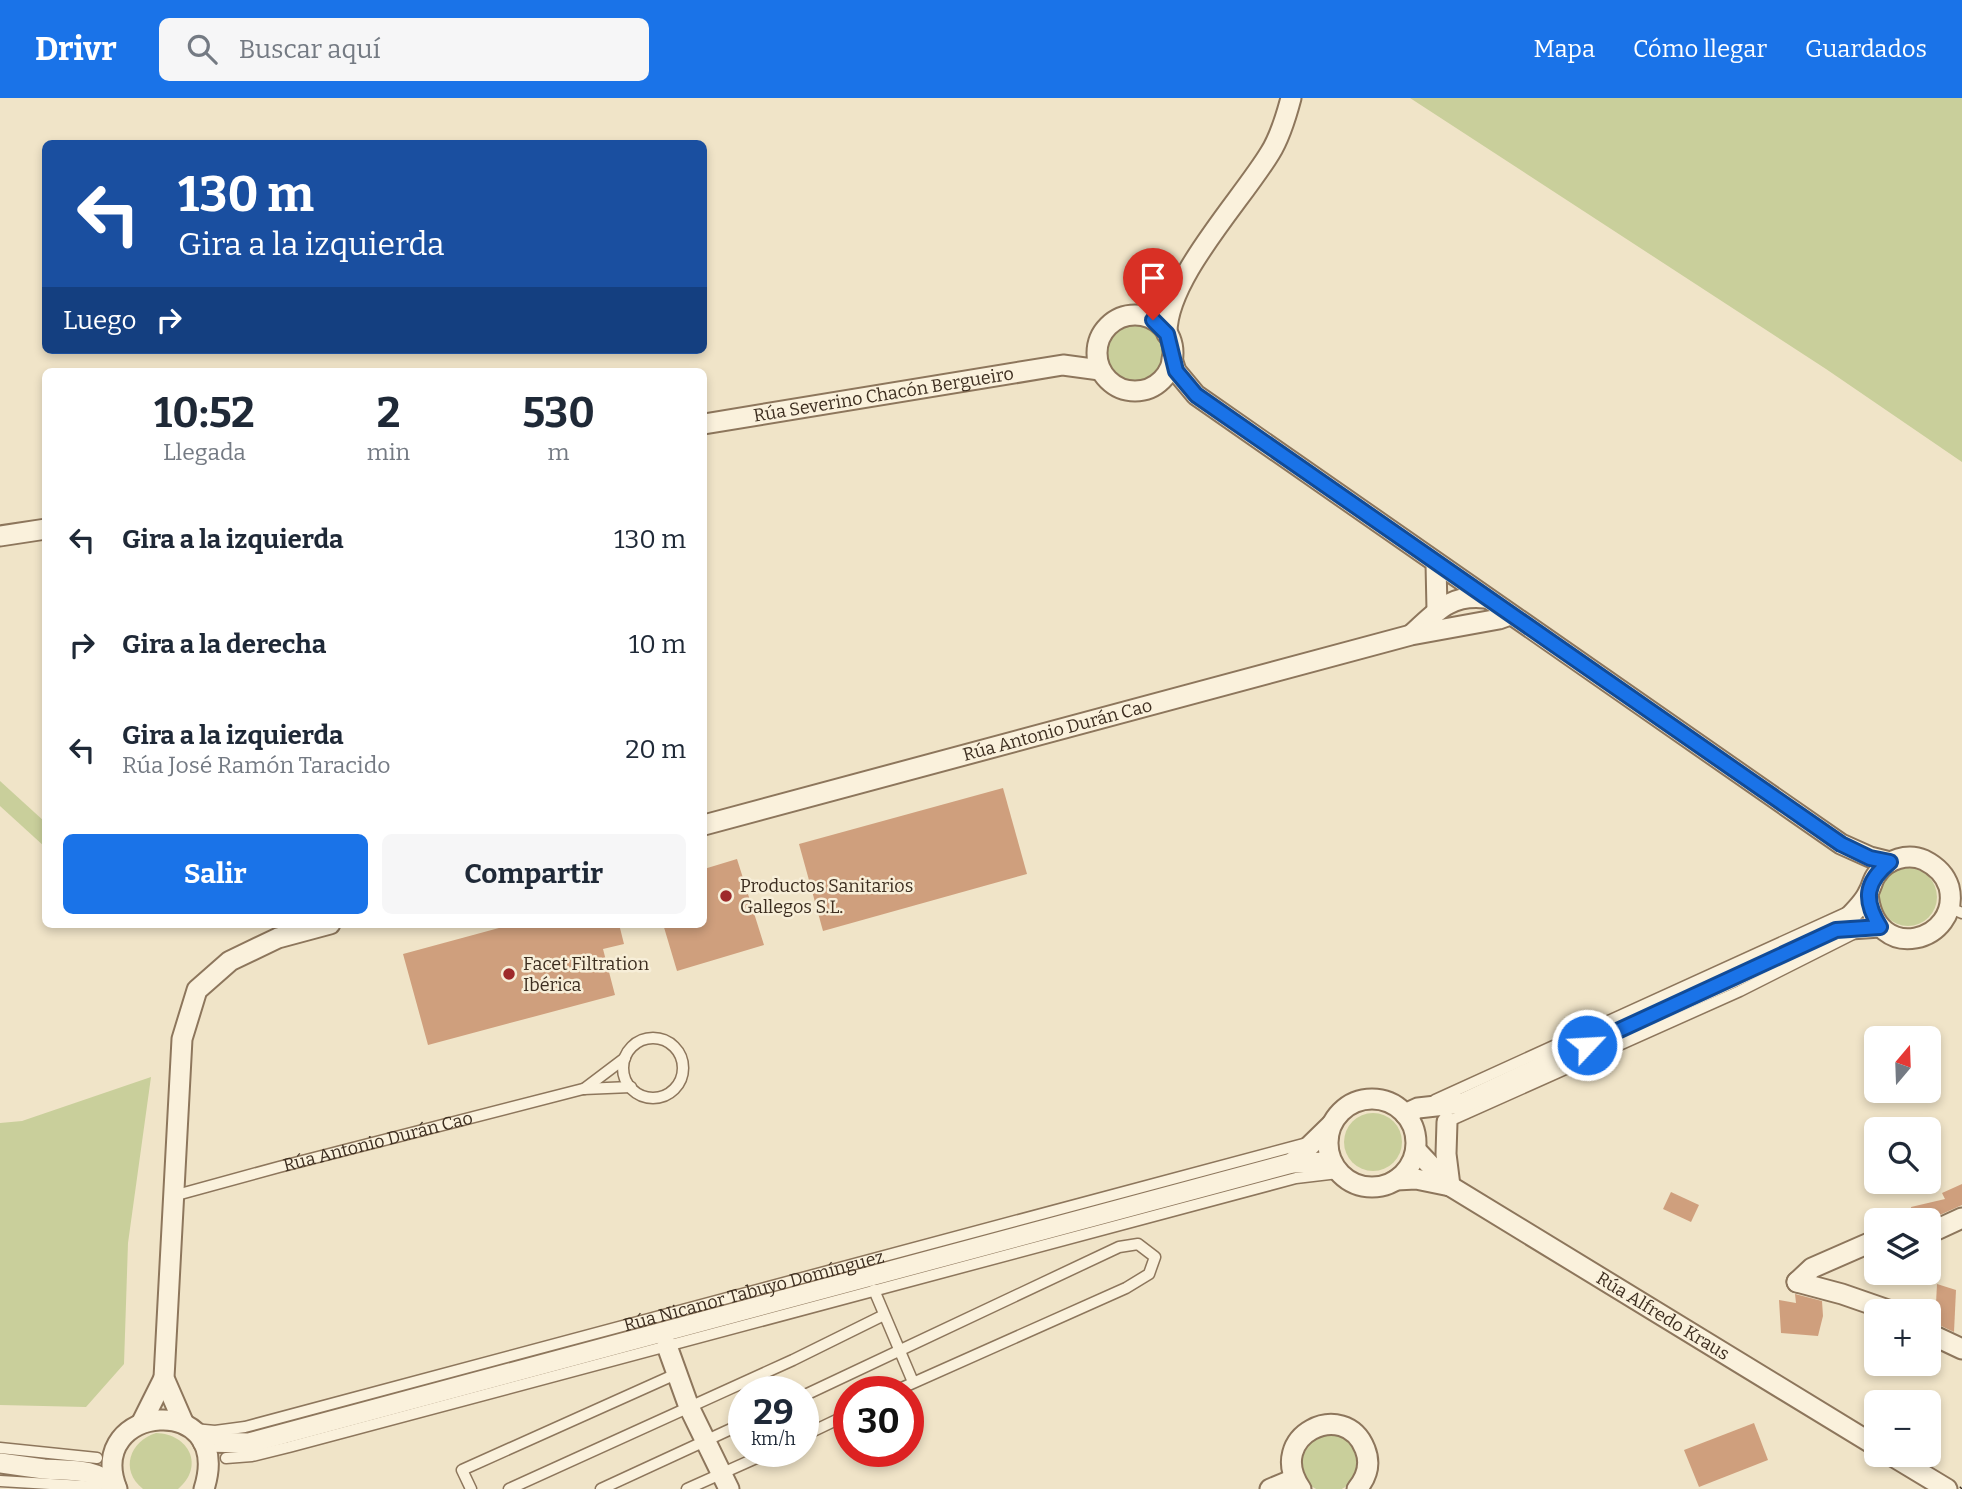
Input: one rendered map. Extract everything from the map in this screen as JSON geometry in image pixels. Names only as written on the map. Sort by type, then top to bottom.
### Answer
[{"type":"street","points":[[1144,317],[1152,314],[1176,292],[1271,152],[1291,98]]},
{"type":"street","points":[[1167,334],[1153,320],[1144,317],[1122,317],[1104,331],[1098,342],[1097,360],[1100,370],[1108,380],[1129,391],[1153,386],[1162,379],[1169,370],[1172,359],[1167,323],[1176,292]]},
{"type":"street","name":"Rúa Severino Chacón Bergueiro","points":[[1063,365],[1098,342]]},
{"type":"street","points":[[1172,359],[1176,371],[1196,395],[1485,598],[1841,844],[1870,858],[1890,862]]},
{"type":"street","name":"Rúa Severino Chacón Bergueiro","points":[[707,424],[1063,365],[1100,370]]},
{"type":"street","points":[[1153,386],[1173,388],[1196,395]]},
{"type":"street","points":[[0,536],[42,530]]},
{"type":"street","points":[[1436,563],[1442,618]]},
{"type":"street","name":"Rúa Antonio Durán Cao","points":[[707,824],[1411,635],[1485,598]]},
{"type":"street","name":"Rúa Antonio Durán Cao","points":[[1442,618],[1499,619],[1510,615]]},
{"type":"street","points":[[1841,844],[1870,888],[1873,927]]},
{"type":"street","points":[[1412,1111],[1416,1143],[1412,1161],[1396,1181],[1372,1188],[1359,1186],[1335,1167],[1328,1137],[1331,1125],[1348,1106],[1359,1101],[1384,1101],[1412,1111],[1463,1102],[1836,930],[1873,927],[1903,939],[1918,939],[1938,928],[1955,898],[1933,864],[1920,858],[1903,858],[1890,862],[1878,871],[1870,888],[1836,930]]},
{"type":"street","points":[[142,1422],[164,1378],[182,1039],[197,990],[230,961],[278,938],[315,928]]},
{"type":"street","points":[[1416,1143],[1447,1122],[1463,1102]]},
{"type":"street","points":[[1447,1122],[1446,1154],[1450,1186]]},
{"type":"street","name":"Rúa Nicanor Tabuyo Domínguez","points":[[1292,1163],[1331,1125]]},
{"type":"street","name":"Rúa Alfredo Kraus","points":[[1416,1143],[1450,1186]]},
{"type":"street","name":"Rúa Nicanor Tabuyo Domínguez","points":[[206,1484],[226,1458],[249,1443],[1292,1163],[1335,1167]]},
{"type":"street","name":"Rúa Alfredo Kraus","points":[[1396,1181],[1416,1179],[1450,1186],[1864,1439]]},
{"type":"street","points":[[1941,1226],[1962,1218]]},
{"type":"street","points":[[1864,1245],[1812,1268],[1797,1282],[1864,1302]]},
{"type":"street","points":[[1941,1339],[1962,1349]]},
{"type":"street","points":[[667,1346],[676,1374],[726,1481]]},
{"type":"street","points":[[164,1378],[209,1459],[206,1484]]},
{"type":"street","points":[[113,1489],[112,1467],[116,1448],[125,1434],[142,1422],[162,1418],[193,1432]]},
{"type":"street","points":[[1270,1489],[1298,1484],[1291,1458],[1293,1448],[1309,1430],[1322,1425],[1337,1424],[1355,1433],[1363,1442],[1368,1455],[1366,1475],[1357,1489]]},
{"type":"street","name":"Rúa Nicanor Tabuyo Domínguez","points":[[193,1432],[249,1443]]},
{"type":"street","points":[[77,1469],[116,1448]]},
{"type":"street","points":[[0,1464],[77,1469],[106,1479],[113,1489]]},
{"type":"street","points":[[1911,1467],[1947,1489]]},
{"type":"lane","points":[[1412,1111],[1855,909]]},
{"type":"lane","points":[[1447,1122],[1740,991],[1873,927]]},
{"type":"lane","points":[[583,1089],[625,1058],[637,1043],[656,1038],[672,1044],[679,1052],[683,1065],[682,1079],[674,1090],[664,1096],[645,1096],[631,1087],[623,1071],[625,1058]]},
{"type":"lane","points":[[583,1089],[631,1087]]},
{"type":"lane","name":"Rúa Antonio Durán Cao","points":[[173,1196],[583,1089]]},
{"type":"lane","name":"Rúa Nicanor Tabuyo Domínguez","points":[[193,1432],[245,1427],[1314,1142]]},
{"type":"lane","name":"Rúa Nicanor Tabuyo Domínguez","points":[[226,1458],[252,1456],[1335,1167]]},
{"type":"lane","points":[[819,1388],[1119,1247],[1138,1244],[1155,1257],[1149,1274],[1126,1288],[924,1378]]},
{"type":"lane","points":[[874,1290],[911,1376]]},
{"type":"lane","points":[[509,1489],[884,1315]]},
{"type":"lane","points":[[471,1489],[463,1470],[676,1374]]},
{"type":"lane","points":[[601,1489],[728,1430]]},
{"type":"lane","points":[[0,1448],[97,1458]]},
{"type":"lane","points":[[687,1489],[726,1481],[747,1467]]},
{"type":"lane","points":[[0,1480],[113,1489]]},
{"type":"green space","points":[[1410,98],[1962,98],[1962,462],[1826,369]]},
{"type":"green space","points":[[1134,325],[1145,327],[1158,338],[1163,354],[1161,365],[1150,378],[1134,383],[1123,381],[1110,370],[1105,354],[1107,343],[1118,330]]},
{"type":"green space","points":[[0,781],[42,819],[42,844],[0,806]]},
{"type":"green space","points":[[1908,868],[1919,870],[1932,881],[1937,897],[1935,908],[1924,921],[1908,926],[1897,924],[1884,913],[1879,897],[1881,886],[1892,873]]},
{"type":"green space","points":[[151,1077],[128,1243],[124,1364],[86,1407],[0,1405],[0,1123],[22,1121]]},
{"type":"green space","points":[[1373,1113],[1384,1115],[1397,1126],[1402,1142],[1400,1153],[1389,1166],[1373,1171],[1362,1169],[1349,1158],[1344,1142],[1346,1131],[1357,1118]]},
{"type":"green space","points":[[156,1433],[177,1439],[190,1453],[191,1471],[178,1489],[143,1489],[131,1473],[134,1449],[140,1442]]},
{"type":"green space","points":[[1329,1434],[1345,1439],[1353,1447],[1357,1457],[1357,1469],[1353,1479],[1338,1490],[1313,1487],[1305,1479],[1300,1463],[1305,1447],[1313,1439]]},
{"type":"building","points":[[1003,788],[1027,874],[823,931],[799,844]]},
{"type":"building","name":"Productos Sanitarios Gallegos S.L.","points":[[737,859],[764,945],[677,971],[664,928],[707,928],[707,868]]},
{"type":"building","name":"Facet Filtration Ibérica","points":[[499,928],[620,928],[624,944],[603,949],[615,995],[428,1045],[403,954]]},
{"type":"building","points":[[1962,1184],[1962,1205],[1941,1214],[1941,1208],[1911,1208],[1945,1199],[1942,1193]]},
{"type":"building","points":[[1671,1192],[1699,1205],[1691,1222],[1663,1209]]},
{"type":"building","points":[[1937,1285],[1956,1290],[1954,1332],[1941,1326],[1941,1299],[1936,1299]]},
{"type":"building","points":[[1795,1294],[1822,1301],[1823,1316],[1818,1336],[1781,1333],[1779,1300],[1796,1303]]},
{"type":"building","points":[[1754,1423],[1768,1460],[1699,1487],[1684,1450]]},
{"type":"place","name":"Productos Sanitarios Gallegos S.L.","points":[[726,896]]},
{"type":"place","name":"Facet Filtration Ibérica","points":[[509,974]]},
{"type":"route","points":[[1153,320],[1161,326],[1171,342],[1176,371],[1196,395],[1841,844],[1870,858],[1890,862],[1878,871],[1868,893],[1871,912],[1880,927],[1836,930],[1587,1045]]}]
